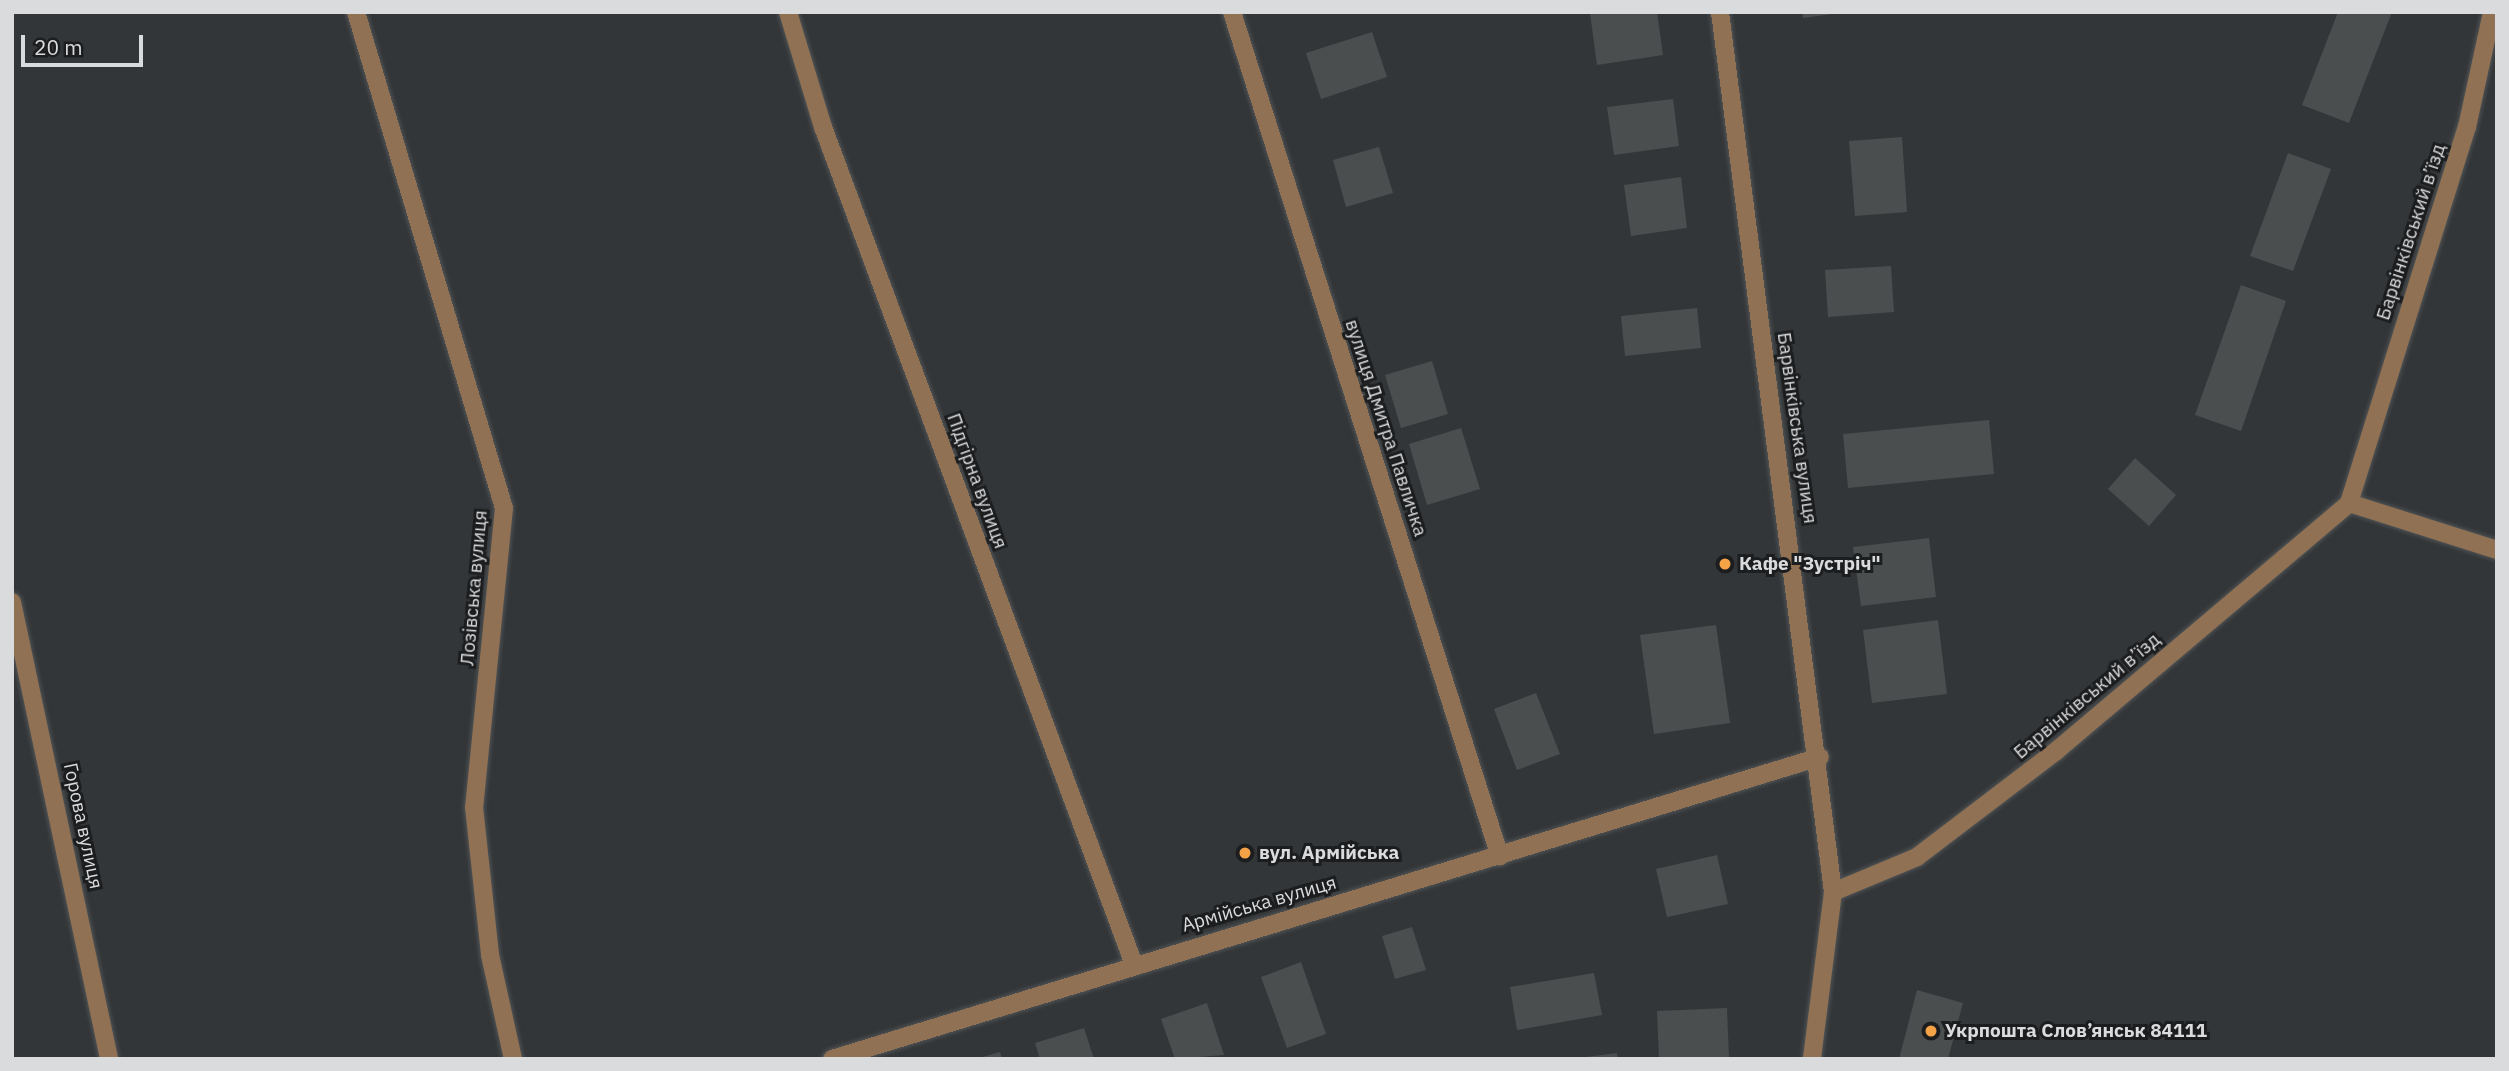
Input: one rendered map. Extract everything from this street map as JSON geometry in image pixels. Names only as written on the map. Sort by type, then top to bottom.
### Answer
[{"type":"street","name":"Лозівська вулиця","points":[[356,12],[504,508],[474,807],[489,955],[513,1059]]},
{"type":"street","name":"Підгірна вулиця","points":[[788,12],[823,127],[1133,962]]},
{"type":"street","name":"вулиця Дмитра Павличка","points":[[1232,12],[1500,857]]},
{"type":"street","name":"Барвінківська вулиця","points":[[1720,12],[1820,757],[1833,892],[1812,1059]]},
{"type":"street","name":"Барвінківський в’їзд","points":[[1833,892],[1927,849],[2056,751],[2348,503],[2467,127],[2492,12]]},
{"type":"street","points":[[2348,503],[2497,550]]},
{"type":"street","name":"Горова вулиця","points":[[12,602],[109,1059]]},
{"type":"street","name":"Армійська вулиця","points":[[832,1059],[1133,962],[1500,857],[1820,757]]},
{"type":"building","points":[[1657,12],[1663,55],[1597,65],[1590,13]]},
{"type":"building","points":[[1802,12],[1832,12],[1832,14],[1803,18]]},
{"type":"building","points":[[2338,12],[2392,12],[2349,123],[2302,105]]},
{"type":"building","points":[[1372,32],[1387,77],[1321,99],[1306,53]]},
{"type":"building","points":[[1673,99],[1679,146],[1614,155],[1607,107]]},
{"type":"building","points":[[1902,137],[1907,212],[1855,216],[1849,141]]},
{"type":"building","points":[[1379,147],[1393,193],[1346,207],[1333,160]]},
{"type":"building","points":[[2288,153],[2331,169],[2293,271],[2250,256]]},
{"type":"building","points":[[1681,177],[1687,228],[1631,236],[1624,185]]},
{"type":"building","points":[[1891,266],[1894,312],[1828,317],[1825,270]]},
{"type":"building","points":[[2241,285],[2286,301],[2241,431],[2195,415]]},
{"type":"building","points":[[1697,308],[1701,348],[1625,356],[1621,316]]},
{"type":"building","points":[[1432,361],[1448,414],[1401,428],[1385,375]]},
{"type":"building","points":[[1989,420],[1994,474],[1848,488],[1843,434]]},
{"type":"building","points":[[1461,428],[1480,489],[1427,505],[1409,444]]},
{"type":"building","points":[[2135,458],[2176,495],[2149,526],[2108,489]]},
{"type":"building","points":[[1929,538],[1936,597],[1861,606],[1853,547]]},
{"type":"building","points":[[1938,620],[1947,694],[1872,703],[1863,630]]},
{"type":"building","points":[[1716,625],[1730,723],[1654,734],[1640,635]]},
{"type":"building","points":[[1536,693],[1560,754],[1517,770],[1494,709]]},
{"type":"building","points":[[1717,855],[1728,904],[1667,917],[1656,869]]},
{"type":"building","points":[[1412,927],[1426,970],[1395,979],[1382,936]]},
{"type":"building","points":[[1301,962],[1326,1034],[1287,1048],[1261,977]]},
{"type":"building","points":[[1594,973],[1602,1015],[1517,1030],[1510,987]]},
{"type":"building","name":"Укрпошта Слов’янськ 84111","points":[[1917,990],[1963,1003],[1948,1059],[1899,1059]]},
{"type":"building","points":[[1207,1003],[1224,1055],[1175,1059],[1161,1019]]},
{"type":"building","points":[[1727,1008],[1729,1058],[1659,1059],[1657,1011]]},
{"type":"building","points":[[1084,1028],[1094,1059],[1040,1059],[1035,1043]]},
{"type":"building","points":[[1000,1052],[1002,1059],[979,1059],[979,1058]]},
{"type":"building","points":[[1617,1053],[1618,1059],[1586,1059],[1586,1057]]},
{"type":"place","name":"Кафе \"Зустріч\"","points":[[1725,564]]},
{"type":"place","name":"вул. Армійська","points":[[1245,853]]},
{"type":"place","name":"Укрпошта Слов’янськ 84111","points":[[1931,1031]]}]
